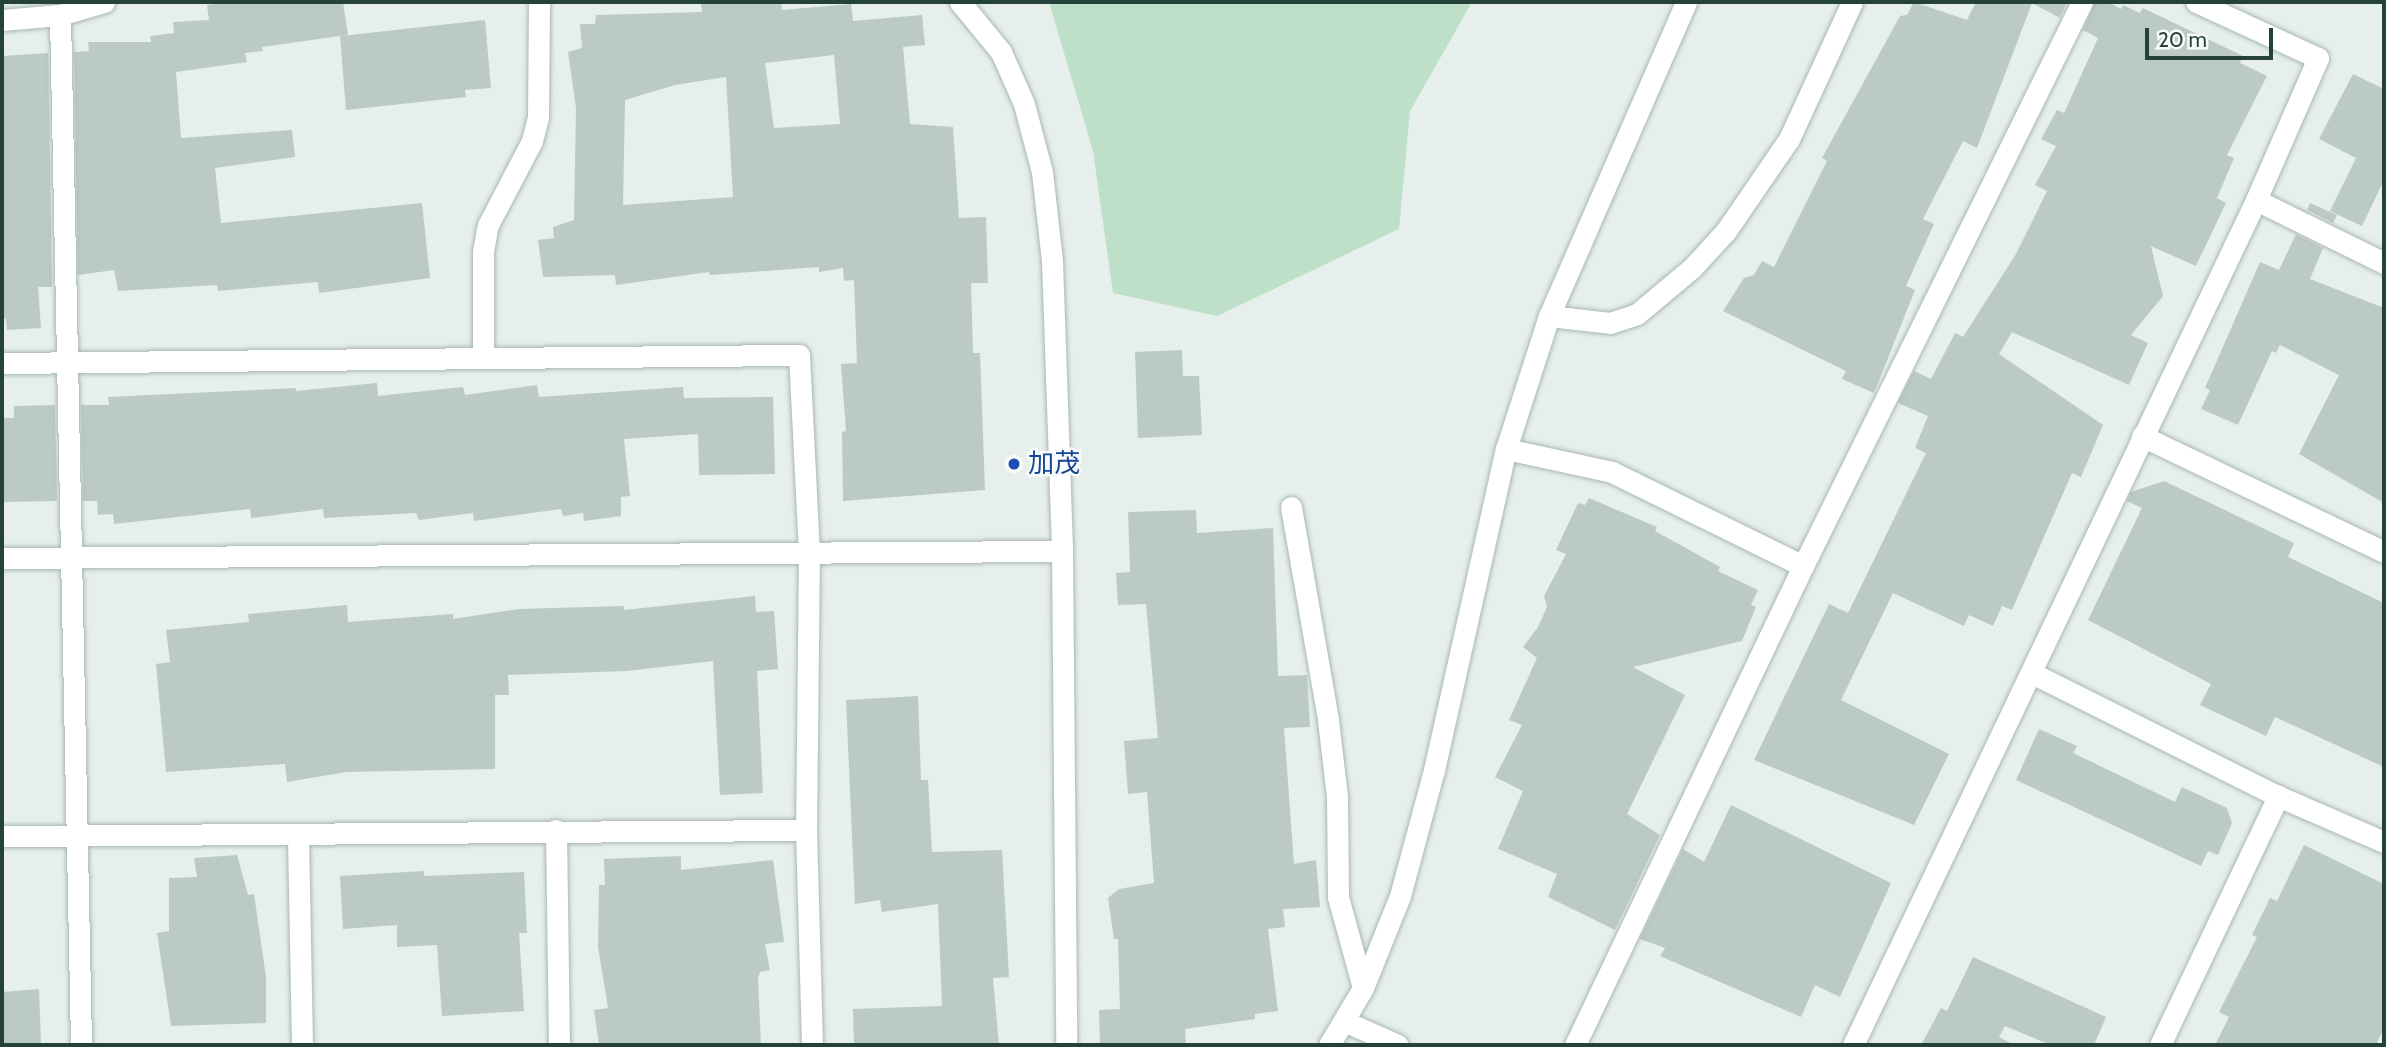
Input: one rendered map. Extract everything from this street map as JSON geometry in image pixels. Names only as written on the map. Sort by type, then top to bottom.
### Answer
[{"type":"street","points":[[2,20],[60,15],[104,2]]},
{"type":"street","points":[[483,358],[483,252],[488,225],[532,141],[538,117],[539,2]]},
{"type":"street","points":[[960,2],[1001,52],[1024,104],[1042,172],[1052,261],[1062,551],[1066,1045]]},
{"type":"street","points":[[1329,1045],[1363,988],[1400,896],[1431,783],[1506,449],[1549,316],[1686,2]]},
{"type":"street","points":[[1549,316],[1610,323],[1637,314],[1692,268],[1727,230],[1789,139],[1852,2]]},
{"type":"street","points":[[1576,1045],[1803,566],[2082,2]]},
{"type":"street","points":[[1853,1045],[2256,201],[2318,58],[2196,2]]},
{"type":"street","points":[[60,15],[81,1045]]},
{"type":"street","points":[[2256,201],[2384,263]]},
{"type":"street","points":[[2,363],[799,355],[809,550],[806,830],[812,1045]]},
{"type":"street","points":[[2143,436],[2384,552]]},
{"type":"street","points":[[1506,449],[1612,472],[1803,566]]},
{"type":"street","points":[[1291,507],[1328,720],[1337,797],[1338,897],[1363,988]]},
{"type":"street","points":[[2,558],[809,550],[1062,551]]},
{"type":"street","points":[[2032,673],[2278,796],[2384,842]]},
{"type":"street","points":[[2160,1045],[2278,796]]},
{"type":"street","points":[[2,836],[78,833],[298,836],[556,830],[806,830]]},
{"type":"street","points":[[556,830],[559,1045]]},
{"type":"street","points":[[298,836],[302,1045]]},
{"type":"street","points":[[1344,1021],[1398,1045]]},
{"type":"green space","points":[[1049,2],[1472,2],[1410,111],[1399,229],[1217,316],[1113,293],[1093,151]]},
{"type":"building","points":[[230,2],[343,2],[348,35],[341,36],[485,20],[491,88],[465,90],[466,97],[346,110],[340,36],[262,47],[263,51],[245,53],[247,62],[176,72],[181,138],[292,130],[295,157],[215,168],[221,223],[422,203],[430,278],[319,293],[318,282],[218,291],[217,285],[118,291],[114,270],[78,275],[74,52],[89,51],[88,42],[151,42],[150,36],[174,33],[173,22],[209,20],[207,5]]},
{"type":"building","points":[[781,2],[782,10],[851,4],[853,21],[922,15],[925,45],[903,47],[910,124],[953,127],[959,218],[986,217],[988,283],[971,283],[973,353],[980,353],[985,490],[843,501],[842,432],[846,431],[841,364],[857,363],[854,280],[844,281],[843,268],[819,272],[819,267],[710,275],[709,272],[616,285],[615,275],[543,277],[538,240],[554,238],[553,227],[574,220],[576,108],[568,52],[582,48],[580,24],[595,24],[596,15],[702,12],[701,4]],"holes":[[[834,55],[840,124],[774,128],[765,63]],[[726,77],[733,197],[623,205],[625,100],[675,85]]]},
{"type":"building","points":[[1914,2],[1967,20],[1976,2],[2067,2],[2060,18],[2032,3],[1977,148],[1963,141],[1923,219],[1934,224],[1906,286],[1915,290],[1874,393],[1842,379],[1846,371],[1723,311],[1744,278],[1754,275],[1762,261],[1774,267],[1827,161],[1822,158],[1900,16],[1907,15]]},
{"type":"building","points":[[2095,2],[2108,2],[2121,9],[2123,5],[2140,13],[2143,8],[2243,56],[2240,63],[2267,76],[2227,155],[2234,158],[2217,198],[2226,203],[2196,266],[2151,246],[2163,296],[2131,335],[2148,343],[2129,385],[2012,332],[1999,354],[2103,425],[2081,477],[2072,473],[2012,610],[2002,606],[1993,626],[1969,615],[1964,626],[1893,593],[1841,700],[1949,754],[1914,825],[1754,760],[1829,604],[1848,613],[1926,453],[1915,448],[1928,416],[1898,403],[1914,371],[1931,379],[1955,333],[1963,337],[2016,254],[2047,191],[2035,185],[2056,146],[2041,139],[2057,110],[2064,113],[2098,38],[2083,30]]},
{"type":"building","points":[[48,53],[52,287],[38,287],[41,328],[7,330],[6,319],[2,319],[2,56]]},
{"type":"building","points":[[2353,74],[2384,89],[2384,180],[2362,226],[2330,211],[2356,158],[2319,139]]},
{"type":"building","points":[[2310,203],[2337,215],[2333,223],[2307,210]]},
{"type":"building","points":[[2296,234],[2323,248],[2310,279],[2384,308],[2384,503],[2299,454],[2339,375],[2280,345],[2276,353],[2272,351],[2238,425],[2201,409],[2210,390],[2205,388],[2260,262],[2279,270]]},
{"type":"building","points":[[1182,350],[1183,376],[1199,376],[1202,435],[1138,438],[1135,352]]},
{"type":"building","points":[[377,383],[378,396],[463,387],[465,395],[537,385],[539,397],[683,387],[684,398],[773,397],[775,474],[699,475],[698,434],[624,439],[630,496],[621,497],[621,516],[584,521],[583,513],[563,516],[561,509],[474,521],[473,513],[419,520],[416,513],[324,518],[323,509],[251,518],[250,509],[114,524],[113,514],[98,515],[97,501],[83,501],[81,405],[109,405],[108,397],[296,388],[296,391]]},
{"type":"building","points":[[55,405],[57,501],[2,502],[2,418],[14,418],[14,406]]},
{"type":"building","points":[[2164,481],[2294,543],[2288,557],[2384,603],[2384,767],[2275,717],[2266,736],[2200,705],[2211,684],[2088,620],[2142,508],[2127,501],[2131,492]]},
{"type":"building","points":[[1589,498],[1657,527],[1655,531],[1720,567],[1718,571],[1758,590],[1751,605],[1756,607],[1742,641],[1633,667],[1685,695],[1627,814],[1660,835],[1615,930],[1548,897],[1557,874],[1498,849],[1523,791],[1495,777],[1522,725],[1509,720],[1537,658],[1523,647],[1538,627],[1547,607],[1544,596],[1566,554],[1556,550],[1578,503],[1585,505]]},
{"type":"building","points":[[1196,510],[1197,533],[1273,528],[1278,676],[1307,675],[1310,727],[1284,728],[1294,864],[1316,860],[1320,907],[1283,909],[1285,927],[1268,929],[1278,1011],[1255,1014],[1255,1019],[1185,1029],[1186,1045],[1100,1045],[1099,1010],[1120,1009],[1118,939],[1114,939],[1108,898],[1119,889],[1154,883],[1147,792],[1128,794],[1124,741],[1158,738],[1146,604],[1118,605],[1116,573],[1130,572],[1128,512]]},
{"type":"building","points":[[755,596],[756,612],[774,611],[778,669],[757,671],[763,793],[720,795],[713,661],[627,671],[508,675],[509,695],[495,695],[495,769],[346,772],[287,782],[285,764],[166,772],[156,664],[170,662],[166,630],[249,622],[248,614],[347,605],[348,622],[453,614],[453,619],[519,609],[624,606],[624,610]]},
{"type":"building","points":[[918,696],[921,780],[928,780],[932,852],[1002,850],[1009,977],[993,978],[999,1045],[854,1045],[853,1009],[942,1006],[938,904],[882,912],[880,900],[855,904],[846,700]]},
{"type":"building","points":[[2039,729],[2077,746],[2073,753],[2175,802],[2182,787],[2227,808],[2232,823],[2218,855],[2208,851],[2201,866],[2016,780]]},
{"type":"building","points":[[1731,805],[1891,883],[1840,997],[1815,985],[1801,1017],[1660,956],[1665,948],[1640,939],[1683,849],[1704,862]]},
{"type":"building","points":[[2304,845],[2384,884],[2384,1028],[2376,1045],[2215,1045],[2229,1017],[2219,1012],[2257,937],[2252,935],[2270,898],[2277,901]]},
{"type":"building","points":[[237,855],[248,895],[254,894],[266,977],[266,1023],[171,1026],[157,933],[169,931],[169,878],[197,877],[194,858]]},
{"type":"building","points":[[681,856],[681,870],[773,860],[784,942],[765,944],[770,970],[760,972],[758,978],[761,1045],[599,1045],[594,1010],[608,1008],[598,947],[599,885],[605,885],[604,859]]},
{"type":"building","points":[[424,871],[424,876],[524,872],[527,933],[519,933],[524,1011],[442,1016],[437,945],[397,947],[397,925],[343,929],[340,876]]},
{"type":"building","points":[[1973,957],[2106,1017],[2094,1045],[2051,1045],[2005,1026],[1999,1037],[2014,1045],[1921,1045],[1941,1008],[1947,1011]]},
{"type":"building","points":[[39,989],[41,1043],[2,1045],[2,992]]},
{"type":"place","name":"加茂","points":[[1014,464]]}]
